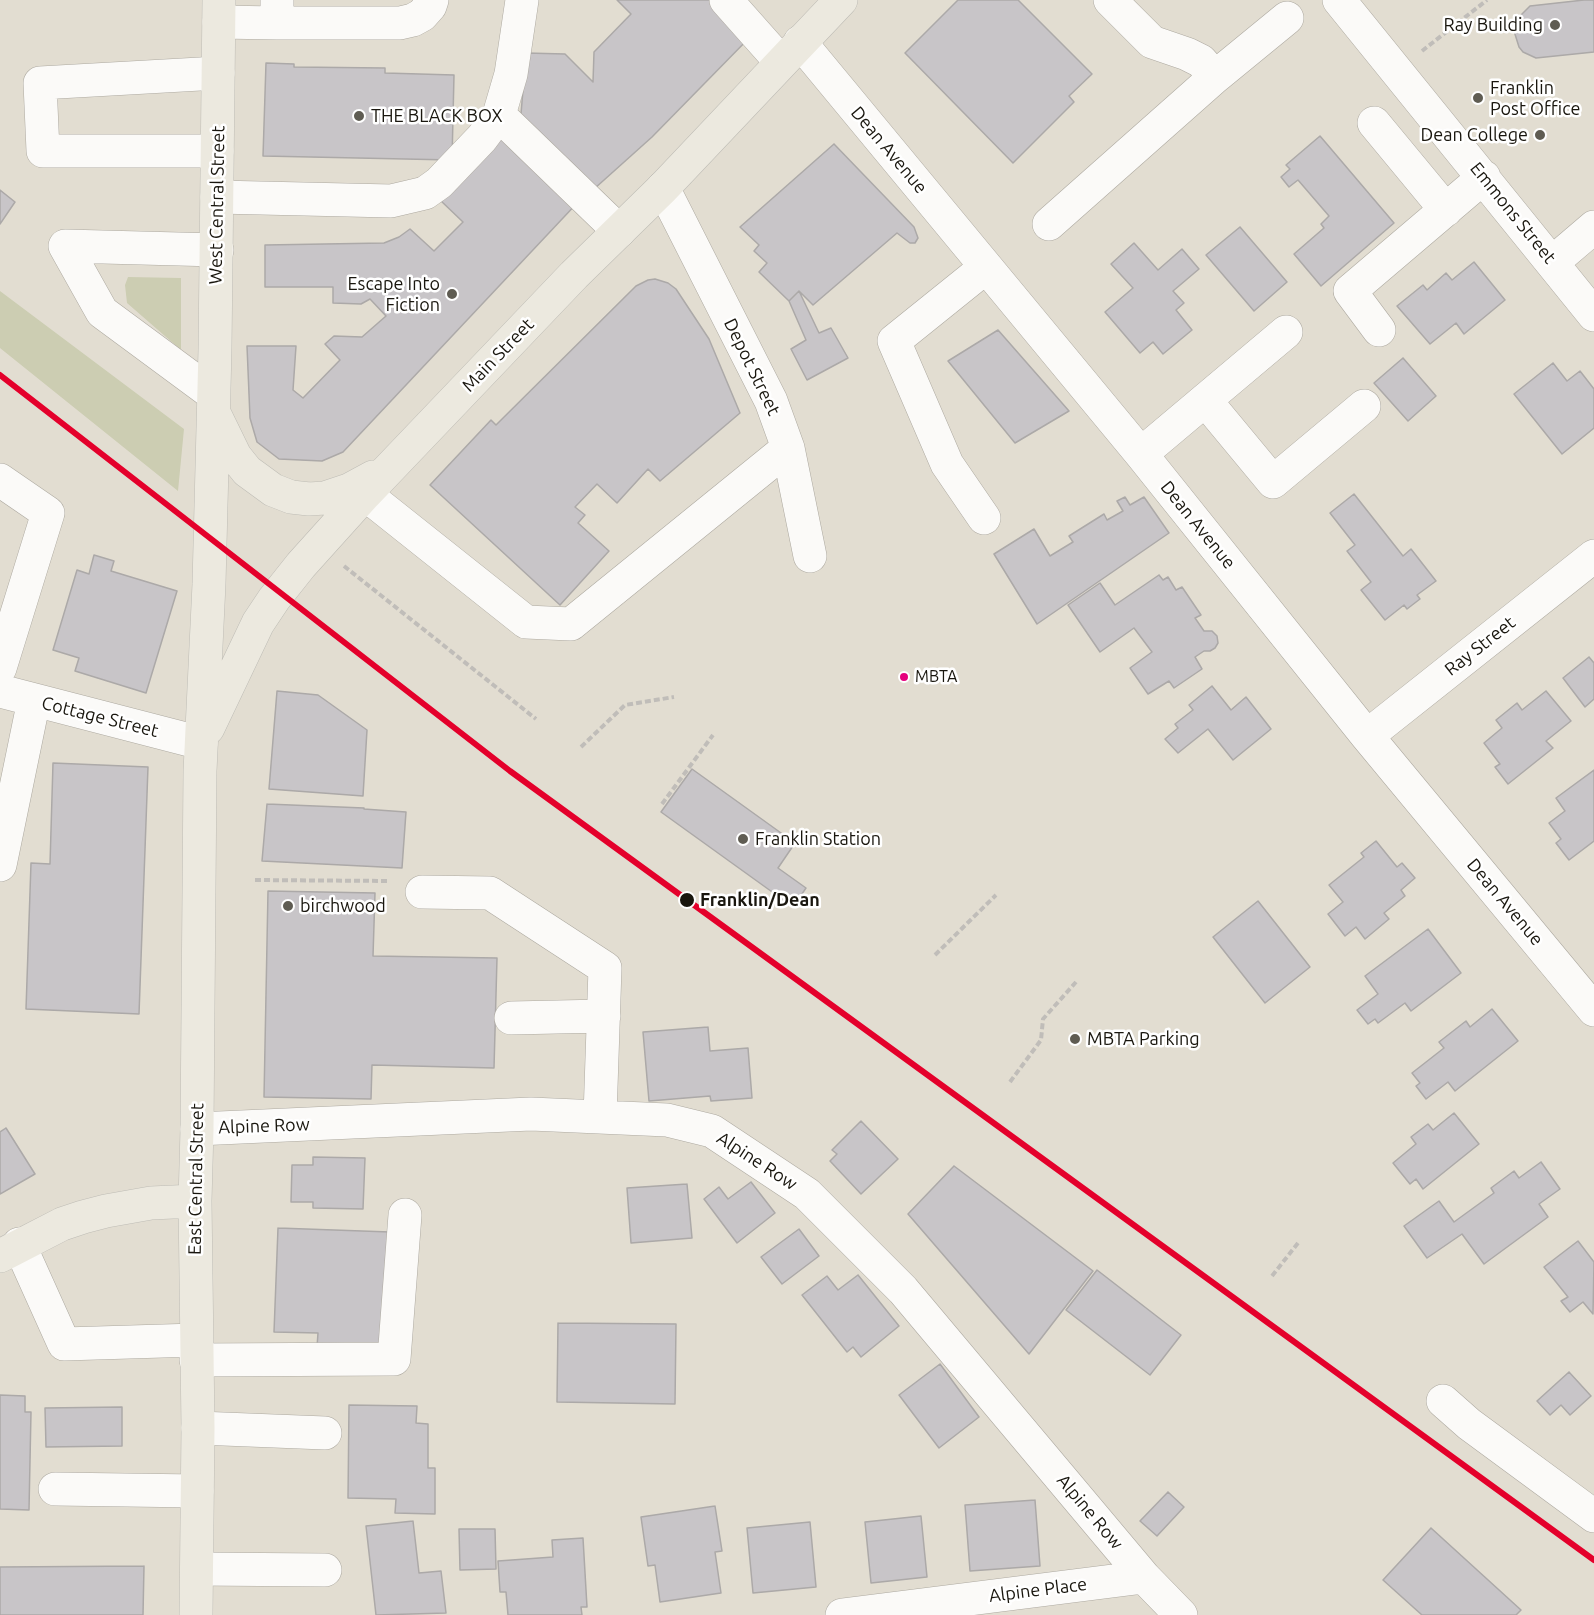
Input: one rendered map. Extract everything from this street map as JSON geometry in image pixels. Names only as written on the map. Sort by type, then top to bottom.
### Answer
[{"type":"main road","name":"Main Street","points":[[201,743],[258,623],[301,565],[365,494],[574,275],[663,188],[841,0]]},
{"type":"main road","name":"West Central Street","points":[[201,743],[209,584],[217,250],[219,11]]},
{"type":"main road","name":"West Central Street","points":[[213,402],[235,456],[247,471],[273,490],[291,497],[318,499],[333,496],[391,467]]},
{"type":"main road","name":"East Central Street","points":[[196,1615],[198,1428],[195,1202],[201,743]]},
{"type":"main road","points":[[10,1250],[62,1224],[106,1211],[151,1203],[195,1202]]},
{"type":"street","points":[[219,11],[278,11],[400,23],[422,15],[432,0]]},
{"type":"street","points":[[217,196],[391,201],[425,193],[439,183],[482,138],[500,115],[511,74],[522,0]]},
{"type":"street","name":"Dean Avenue","points":[[726,0],[791,52],[986,267],[1141,454],[1367,736],[1594,1010]]},
{"type":"street","points":[[1110,0],[1152,42],[1201,61],[1215,77]]},
{"type":"street","name":"Emmons Street","points":[[1339,0],[1594,315]]},
{"type":"street","points":[[1049,224],[1215,77],[1287,18]]},
{"type":"street","points":[[217,151],[43,151],[40,83],[218,73]]},
{"type":"street","points":[[500,115],[619,231]]},
{"type":"street","points":[[1374,123],[1446,210]]},
{"type":"street","points":[[1379,330],[1350,291],[1484,177]]},
{"type":"street","name":"Depot Street","points":[[663,188],[771,401],[788,448],[810,556]]},
{"type":"street","points":[[1553,262],[1594,227]]},
{"type":"street","points":[[213,402],[102,312],[65,246],[217,250]]},
{"type":"street","points":[[984,518],[947,464],[894,341],[986,267]]},
{"type":"street","points":[[1141,454],[1286,332]]},
{"type":"street","points":[[1205,399],[1273,482],[1364,406]]},
{"type":"street","points":[[365,494],[526,622],[571,624],[788,448]]},
{"type":"street","points":[[0,480],[48,513],[0,668]]},
{"type":"street","name":"Ray Street","points":[[1367,736],[1594,556]]},
{"type":"street","name":"Cottage Street","points":[[0,691],[201,743]]},
{"type":"street","points":[[0,865],[34,700]]},
{"type":"street","points":[[422,892],[490,893],[605,968],[600,1117]]},
{"type":"street","points":[[511,1018],[604,1016]]},
{"type":"street","name":"Alpine Row","points":[[197,1129],[531,1114],[666,1120],[712,1131],[807,1194],[903,1290],[1144,1577]]},
{"type":"street","points":[[10,1250],[64,1344],[394,1359],[405,1215]]},
{"type":"street","points":[[1443,1401],[1469,1424],[1594,1516]]},
{"type":"street","points":[[198,1428],[325,1433]]},
{"type":"street","points":[[55,1489],[197,1491]]},
{"type":"street","points":[[197,1569],[325,1570]]},
{"type":"street","points":[[1144,1577],[1181,1615]]},
{"type":"street","name":"Alpine Place","points":[[842,1615],[1144,1577]]},
{"type":"path","points":[[1397,70],[1487,0]]},
{"type":"path","points":[[345,567],[536,719]]},
{"type":"path","points":[[581,747],[625,705],[674,697]]},
{"type":"path","points":[[662,804],[713,735]]},
{"type":"path","points":[[255,880],[389,881],[422,892]]},
{"type":"path","points":[[935,955],[996,895]]},
{"type":"path","points":[[1010,1082],[1041,1040],[1043,1018],[1076,982]]},
{"type":"path","points":[[1272,1276],[1298,1243]]},
{"type":"green space","points":[[128,277],[181,278],[181,350],[127,303],[125,285]]},
{"type":"green space","points":[[0,291],[184,429],[178,491],[0,348]]},
{"type":"building","points":[[617,0],[714,0],[752,35],[652,137],[594,189],[521,114],[526,53],[565,54],[593,82],[594,52],[631,14]]},
{"type":"building","points":[[958,0],[1018,0],[1092,74],[1069,96],[1074,102],[1013,163],[905,53]]},
{"type":"building","name":"Ray Building","points":[[1594,0],[1594,52],[1536,58],[1523,52],[1519,47],[1514,31],[1516,20],[1530,6]]},
{"type":"building","name":"THE BLACK BOX","points":[[266,63],[294,64],[294,67],[385,68],[385,73],[454,75],[452,160],[263,156]]},
{"type":"building","points":[[506,131],[579,201],[343,452],[322,461],[279,459],[257,442],[250,418],[247,346],[296,346],[293,390],[303,398],[340,360],[325,344],[334,336],[362,337],[386,316],[370,299],[361,304],[333,303],[333,287],[265,287],[265,245],[384,243],[399,237],[410,229],[434,251],[463,222],[440,200]]},
{"type":"building","points":[[1320,136],[1394,223],[1321,286],[1294,254],[1324,228],[1321,224],[1329,216],[1298,180],[1289,187],[1281,177],[1290,169],[1286,165]]},
{"type":"building","points":[[834,144],[914,227],[918,238],[915,243],[910,243],[897,233],[813,305],[799,291],[789,301],[759,272],[767,263],[754,251],[759,245],[740,227]]},
{"type":"building","points":[[0,190],[15,202],[0,224]]},
{"type":"building","points":[[1240,227],[1287,282],[1254,311],[1206,255]]},
{"type":"building","points":[[1134,243],[1158,270],[1182,249],[1199,269],[1173,291],[1184,303],[1176,310],[1192,330],[1163,354],[1153,342],[1140,353],[1105,312],[1133,288],[1111,264]]},
{"type":"building","points":[[1474,262],[1505,300],[1464,334],[1456,323],[1430,344],[1397,306],[1423,285],[1427,290],[1446,273],[1452,280]]},
{"type":"building","points":[[655,279],[668,283],[676,289],[709,339],[740,413],[660,481],[648,469],[617,503],[597,484],[575,507],[585,515],[578,523],[609,551],[560,605],[430,485],[491,420],[496,425],[636,286]]},
{"type":"building","points":[[799,291],[819,333],[831,328],[848,358],[807,380],[791,349],[806,340],[789,301]]},
{"type":"building","points":[[998,330],[1069,411],[1015,443],[948,361]]},
{"type":"building","points":[[1403,358],[1436,396],[1408,421],[1374,383]]},
{"type":"building","points":[[1553,363],[1567,381],[1580,371],[1594,389],[1594,428],[1562,454],[1514,394]]},
{"type":"building","points":[[1354,494],[1403,556],[1411,549],[1436,581],[1417,595],[1420,599],[1407,609],[1404,605],[1385,620],[1361,590],[1371,582],[1347,551],[1355,545],[1330,513]]},
{"type":"building","points":[[1125,497],[1130,505],[1144,497],[1169,533],[1037,624],[994,554],[1034,529],[1050,556],[1073,542],[1069,536],[1104,514],[1107,520],[1123,511],[1117,501]]},
{"type":"building","points":[[94,555],[114,561],[111,571],[177,591],[146,693],[75,671],[79,658],[53,650],[77,570],[89,574]]},
{"type":"building","points":[[1159,575],[1163,580],[1168,577],[1176,590],[1182,587],[1201,615],[1195,618],[1204,631],[1212,631],[1217,636],[1218,643],[1215,648],[1195,657],[1202,669],[1174,688],[1169,681],[1148,694],[1130,668],[1152,652],[1134,628],[1100,652],[1068,605],[1100,583],[1115,605]]},
{"type":"building","points":[[1589,657],[1594,663],[1594,699],[1585,707],[1563,678]]},
{"type":"building","points":[[1212,686],[1231,710],[1246,697],[1271,729],[1233,760],[1208,729],[1178,753],[1165,739],[1178,728],[1175,724],[1193,710],[1189,705]]},
{"type":"building","points":[[277,691],[318,695],[367,730],[363,796],[269,789]]},
{"type":"building","points":[[1546,691],[1571,721],[1546,741],[1553,748],[1508,784],[1495,767],[1500,764],[1484,743],[1502,728],[1496,720],[1517,703],[1522,710]]},
{"type":"building","points":[[53,763],[148,767],[139,1014],[26,1009],[31,863],[50,864]]},
{"type":"building","name":"Franklin Station","points":[[692,769],[795,843],[778,868],[806,888],[793,907],[661,812]]},
{"type":"building","points":[[1594,770],[1594,841],[1569,860],[1556,843],[1561,839],[1549,823],[1565,811],[1556,798]]},
{"type":"building","points":[[267,804],[406,812],[402,868],[262,861]]},
{"type":"building","points":[[1376,841],[1397,867],[1402,863],[1415,878],[1401,890],[1405,896],[1384,913],[1389,919],[1365,939],[1356,927],[1345,936],[1328,914],[1343,902],[1329,885],[1364,857],[1361,853]]},
{"type":"building","points":[[268,891],[375,893],[373,956],[497,958],[494,1068],[372,1065],[371,1099],[264,1097]]},
{"type":"building","points":[[1258,901],[1310,967],[1265,1003],[1213,937]]},
{"type":"building","points":[[1428,929],[1461,973],[1411,1011],[1405,1003],[1378,1023],[1375,1019],[1368,1024],[1357,1010],[1378,994],[1365,976]]},
{"type":"building","points":[[1492,1009],[1518,1041],[1455,1091],[1448,1082],[1426,1099],[1416,1086],[1420,1083],[1412,1073],[1444,1048],[1439,1042],[1466,1021],[1470,1027]]},
{"type":"building","points":[[708,1027],[710,1051],[748,1048],[752,1098],[711,1101],[710,1096],[649,1101],[643,1032]]},
{"type":"building","points":[[1454,1113],[1479,1144],[1423,1189],[1416,1179],[1410,1184],[1393,1163],[1416,1144],[1411,1137],[1428,1124],[1433,1130]]},
{"type":"building","points":[[861,1121],[898,1159],[861,1194],[830,1161],[837,1154],[832,1150]]},
{"type":"building","points":[[6,1128],[35,1174],[0,1194],[0,1132]]},
{"type":"building","points":[[313,1157],[365,1158],[363,1209],[313,1208],[313,1202],[291,1202],[292,1165],[313,1165]]},
{"type":"building","points":[[1541,1162],[1560,1189],[1539,1204],[1548,1217],[1484,1264],[1462,1234],[1427,1258],[1404,1226],[1439,1201],[1454,1222],[1494,1193],[1491,1188],[1514,1171],[1519,1178]]},
{"type":"building","points":[[954,1166],[1093,1271],[1029,1354],[908,1214]]},
{"type":"building","points":[[751,1182],[775,1213],[737,1243],[704,1199],[719,1187],[728,1199]]},
{"type":"building","points":[[687,1184],[692,1238],[631,1243],[627,1188]]},
{"type":"building","points":[[278,1228],[390,1232],[386,1349],[317,1347],[318,1333],[274,1332]]},
{"type":"building","points":[[799,1229],[819,1256],[782,1284],[761,1257]]},
{"type":"building","points":[[1578,1241],[1594,1262],[1593,1314],[1583,1302],[1570,1312],[1561,1301],[1568,1297],[1544,1267]]},
{"type":"building","points":[[1097,1270],[1181,1335],[1150,1375],[1066,1310]]},
{"type":"building","points":[[858,1275],[899,1326],[861,1357],[853,1347],[847,1352],[802,1295],[827,1276],[838,1290]]},
{"type":"building","points":[[558,1323],[676,1324],[675,1404],[557,1402]]},
{"type":"building","points":[[940,1364],[979,1417],[939,1448],[899,1395]]},
{"type":"building","points":[[1569,1372],[1591,1396],[1570,1415],[1561,1405],[1550,1415],[1537,1401]]},
{"type":"building","points":[[0,1395],[25,1396],[25,1412],[31,1412],[29,1510],[0,1509]]},
{"type":"building","points":[[349,1405],[417,1406],[416,1423],[428,1424],[428,1468],[435,1468],[435,1514],[395,1513],[396,1499],[348,1498]]},
{"type":"building","points":[[122,1407],[122,1446],[46,1447],[45,1408]]},
{"type":"building","points":[[1168,1492],[1184,1507],[1157,1536],[1140,1521]]},
{"type":"building","points":[[1035,1500],[1040,1566],[970,1571],[965,1505]]},
{"type":"building","points":[[715,1506],[722,1551],[715,1552],[721,1593],[660,1602],[655,1565],[648,1566],[641,1517]]},
{"type":"building","points":[[921,1516],[927,1577],[871,1583],[865,1522]]},
{"type":"building","points":[[413,1521],[419,1573],[441,1571],[446,1613],[376,1615],[366,1526]]},
{"type":"building","points":[[810,1522],[816,1587],[753,1593],[747,1528]]},
{"type":"building","points":[[1431,1528],[1521,1610],[1516,1615],[1422,1615],[1383,1580]]},
{"type":"building","points":[[459,1529],[495,1529],[496,1569],[460,1570]]},
{"type":"building","points":[[583,1538],[587,1607],[581,1607],[582,1615],[508,1615],[506,1592],[500,1592],[498,1561],[553,1557],[552,1540]]},
{"type":"building","points":[[144,1566],[143,1615],[0,1615],[0,1567]]},
{"type":"railway","points":[[0,375],[24,393]]},
{"type":"transit line","points":[[0,375],[510,771],[1594,1560]]},
{"type":"place","name":"Ray Building","points":[[1555,25]]},
{"type":"place","name":"Franklin Post Office","points":[[1478,98]]},
{"type":"place","name":"THE BLACK BOX","points":[[359,116]]},
{"type":"place","name":"Dean College","points":[[1540,135]]},
{"type":"place","name":"Escape Into Fiction","points":[[452,294]]},
{"type":"place","name":"MBTA","points":[[904,677]]},
{"type":"place","name":"Franklin Station","points":[[743,839]]},
{"type":"place","name":"Franklin/Dean","points":[[687,900]]},
{"type":"place","name":"birchwood","points":[[288,906]]},
{"type":"place","name":"MBTA Parking","points":[[1075,1039]]}]
